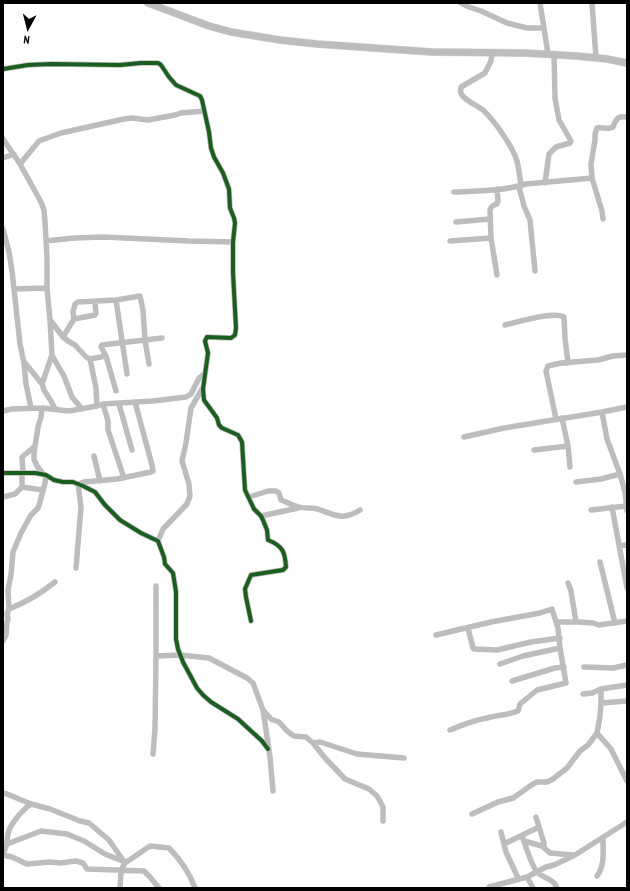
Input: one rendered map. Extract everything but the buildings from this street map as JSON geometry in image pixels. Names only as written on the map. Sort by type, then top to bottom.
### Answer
[{"type":"main road","points":[[148,3],[157,5],[209,26],[231,32],[280,40],[432,52],[551,54],[607,59],[627,63]]},
{"type":"street","points":[[460,3],[511,25],[528,28],[544,28]]},
{"type":"street","points":[[540,3],[544,28],[551,54],[555,98],[559,120],[571,141],[568,144],[556,147],[549,154],[545,183]]},
{"type":"street","points":[[592,3],[596,58]]},
{"type":"street","points":[[492,53],[491,61],[485,72],[461,87],[461,93],[465,99],[482,110],[514,152],[524,206],[530,220],[535,271]]},
{"type":"street","points":[[3,69],[28,65],[51,64],[120,65],[158,63],[176,85],[200,96],[203,103],[214,157],[230,188],[231,210],[235,223],[233,242],[235,335],[231,338],[207,337],[205,341],[208,353],[202,389],[204,400],[217,418],[219,425],[222,428],[238,435],[242,442],[245,490],[254,509],[261,516],[267,530],[268,540],[282,548],[286,567],[283,570],[252,575],[246,589],[246,598],[252,621]]},
{"type":"street","points":[[20,164],[39,141],[61,133],[124,119],[132,118],[148,120],[181,113],[204,111]]},
{"type":"street","points":[[603,219],[592,178],[591,164],[595,140],[594,134],[597,128],[611,128],[619,117],[627,117]]},
{"type":"street","points":[[3,139],[20,164],[44,210],[47,288],[52,355],[42,384]]},
{"type":"street","points":[[3,158],[14,154]]},
{"type":"street","points":[[454,192],[497,190],[526,184],[592,178]]},
{"type":"street","points":[[496,275],[490,208],[497,204],[497,190]]},
{"type":"street","points":[[456,222],[490,219]]},
{"type":"street","points":[[3,229],[9,252],[20,344],[31,408]]},
{"type":"street","points":[[46,241],[103,237],[233,242]]},
{"type":"street","points":[[450,241],[492,238]]},
{"type":"street","points":[[14,289],[47,288]]},
{"type":"street","points":[[63,337],[74,319],[73,312],[75,304],[78,302],[116,300],[140,296],[143,310],[148,364]]},
{"type":"street","points":[[116,300],[127,374]]},
{"type":"street","points":[[74,319],[95,315],[95,302]]},
{"type":"street","points":[[505,325],[542,317],[560,315],[564,317],[568,363]]},
{"type":"street","points":[[50,320],[63,337],[75,345],[86,357],[90,359],[106,356]]},
{"type":"street","points":[[116,391],[106,356],[101,347],[102,345],[162,338]]},
{"type":"street","points":[[52,355],[64,376],[72,397],[82,409]]},
{"type":"street","points":[[570,467],[568,446],[559,419],[546,368],[553,365],[627,355]]},
{"type":"street","points":[[90,359],[100,405],[108,421],[110,436],[124,478]]},
{"type":"street","points":[[24,363],[42,384],[55,409]]},
{"type":"street","points":[[3,411],[12,409],[42,408],[69,411],[100,405],[153,401],[186,396],[191,394],[199,378],[205,373]]},
{"type":"street","points":[[202,389],[190,408],[186,443],[182,461],[189,484],[190,496],[187,504],[163,529],[158,541],[165,564],[173,572],[176,592],[176,639],[180,655],[192,679],[203,695],[211,702],[238,719],[262,742],[268,750]]},
{"type":"street","points":[[78,484],[84,482],[124,478],[153,471],[135,402]]},
{"type":"street","points":[[119,404],[132,450]]},
{"type":"street","points":[[464,437],[504,428],[627,407]]},
{"type":"street","points":[[22,487],[21,460],[22,457],[32,449],[36,442],[42,408]]},
{"type":"street","points":[[591,510],[627,504],[620,474],[607,439],[602,412]]},
{"type":"street","points":[[534,450],[568,446]]},
{"type":"street","points":[[3,641],[6,635],[8,619],[6,613],[14,547],[26,523],[38,508],[44,487],[41,473],[32,449]]},
{"type":"street","points":[[94,456],[100,481]]},
{"type":"street","points":[[3,473],[41,473],[54,480],[78,484],[95,492],[120,520],[141,533],[158,541]]},
{"type":"street","points":[[576,482],[601,479],[620,474]]},
{"type":"street","points":[[76,568],[81,508],[78,484]]},
{"type":"street","points":[[3,497],[15,494],[22,487],[44,487]]},
{"type":"street","points":[[249,498],[276,491],[281,500],[299,507]]},
{"type":"street","points":[[261,516],[299,507],[317,509],[334,516],[355,514],[360,510]]},
{"type":"street","points":[[612,507],[627,588]]},
{"type":"street","points":[[619,546],[627,545]]},
{"type":"street","points":[[600,562],[615,623]]},
{"type":"street","points":[[6,613],[43,592],[55,582]]},
{"type":"street","points":[[568,584],[571,591],[576,622]]},
{"type":"street","points":[[153,754],[155,729],[156,586]]},
{"type":"street","points":[[436,635],[491,622],[540,613],[552,609],[560,638],[560,648],[566,683],[537,690],[520,704],[518,711],[502,716],[487,718],[450,730]]},
{"type":"street","points":[[556,622],[576,622],[599,625],[627,620]]},
{"type":"street","points":[[468,628],[473,648],[497,650],[531,642],[560,638]]},
{"type":"street","points":[[500,664],[530,654],[560,648]]},
{"type":"street","points":[[156,656],[180,655],[210,658],[247,678],[252,683],[263,710],[274,791]]},
{"type":"street","points":[[584,667],[613,668],[627,666]]},
{"type":"street","points":[[512,681],[555,668],[564,667]]},
{"type":"street","points":[[583,694],[592,693],[600,689],[626,686]]},
{"type":"street","points":[[472,814],[498,802],[513,798],[537,782],[547,782],[567,768],[597,733],[601,703],[600,689]]},
{"type":"street","points":[[601,703],[627,701]]},
{"type":"street","points":[[263,710],[271,719],[279,722],[294,736],[306,737],[345,779],[369,789],[377,796],[383,807],[383,821]]},
{"type":"street","points":[[597,733],[611,749],[627,781]]},
{"type":"street","points":[[313,743],[320,742],[356,754],[404,758]]},
{"type":"street","points":[[3,793],[89,823],[109,840],[125,862]]},
{"type":"street","points":[[31,804],[26,807],[10,825],[7,836],[7,844],[3,855],[12,857],[27,864],[76,861],[82,862],[88,869],[144,871],[159,888]]},
{"type":"street","points":[[536,817],[544,847]]},
{"type":"street","points":[[489,887],[527,876],[546,866],[554,865],[575,855],[627,822]]},
{"type":"street","points":[[504,844],[523,838],[526,833],[539,827]]},
{"type":"street","points":[[7,844],[41,831],[67,834],[84,841],[105,854],[125,862]]},
{"type":"street","points":[[501,832],[506,852],[518,878]]},
{"type":"street","points":[[523,838],[544,847],[550,853],[575,855]]},
{"type":"street","points":[[523,838],[537,872],[551,880],[557,888]]},
{"type":"street","points":[[597,876],[601,867],[603,838]]},
{"type":"street","points":[[120,888],[121,870],[125,862],[150,846],[170,848],[185,866],[195,888]]},
{"type":"street","points":[[527,876],[533,888]]},
{"type":"cycle path","points":[[3,69],[28,65],[51,64],[120,65],[158,63],[176,85],[200,96],[202,100],[211,148],[229,189],[230,208],[235,223],[233,242],[233,273],[236,328],[235,335],[231,338],[207,337],[205,341],[208,353],[203,389],[204,400],[217,418],[219,425],[222,428],[238,435],[242,442],[245,490],[254,509],[263,520],[267,530],[268,540],[280,547],[284,553],[286,562],[286,567],[283,570],[251,575],[245,589],[251,621]]},
{"type":"cycle path","points":[[3,473],[35,473],[46,475],[54,480],[73,482],[83,486],[95,492],[120,520],[141,533],[158,541],[165,564],[173,573],[176,592],[176,639],[183,662],[197,688],[203,695],[211,702],[238,719],[262,741],[268,749]]}]
